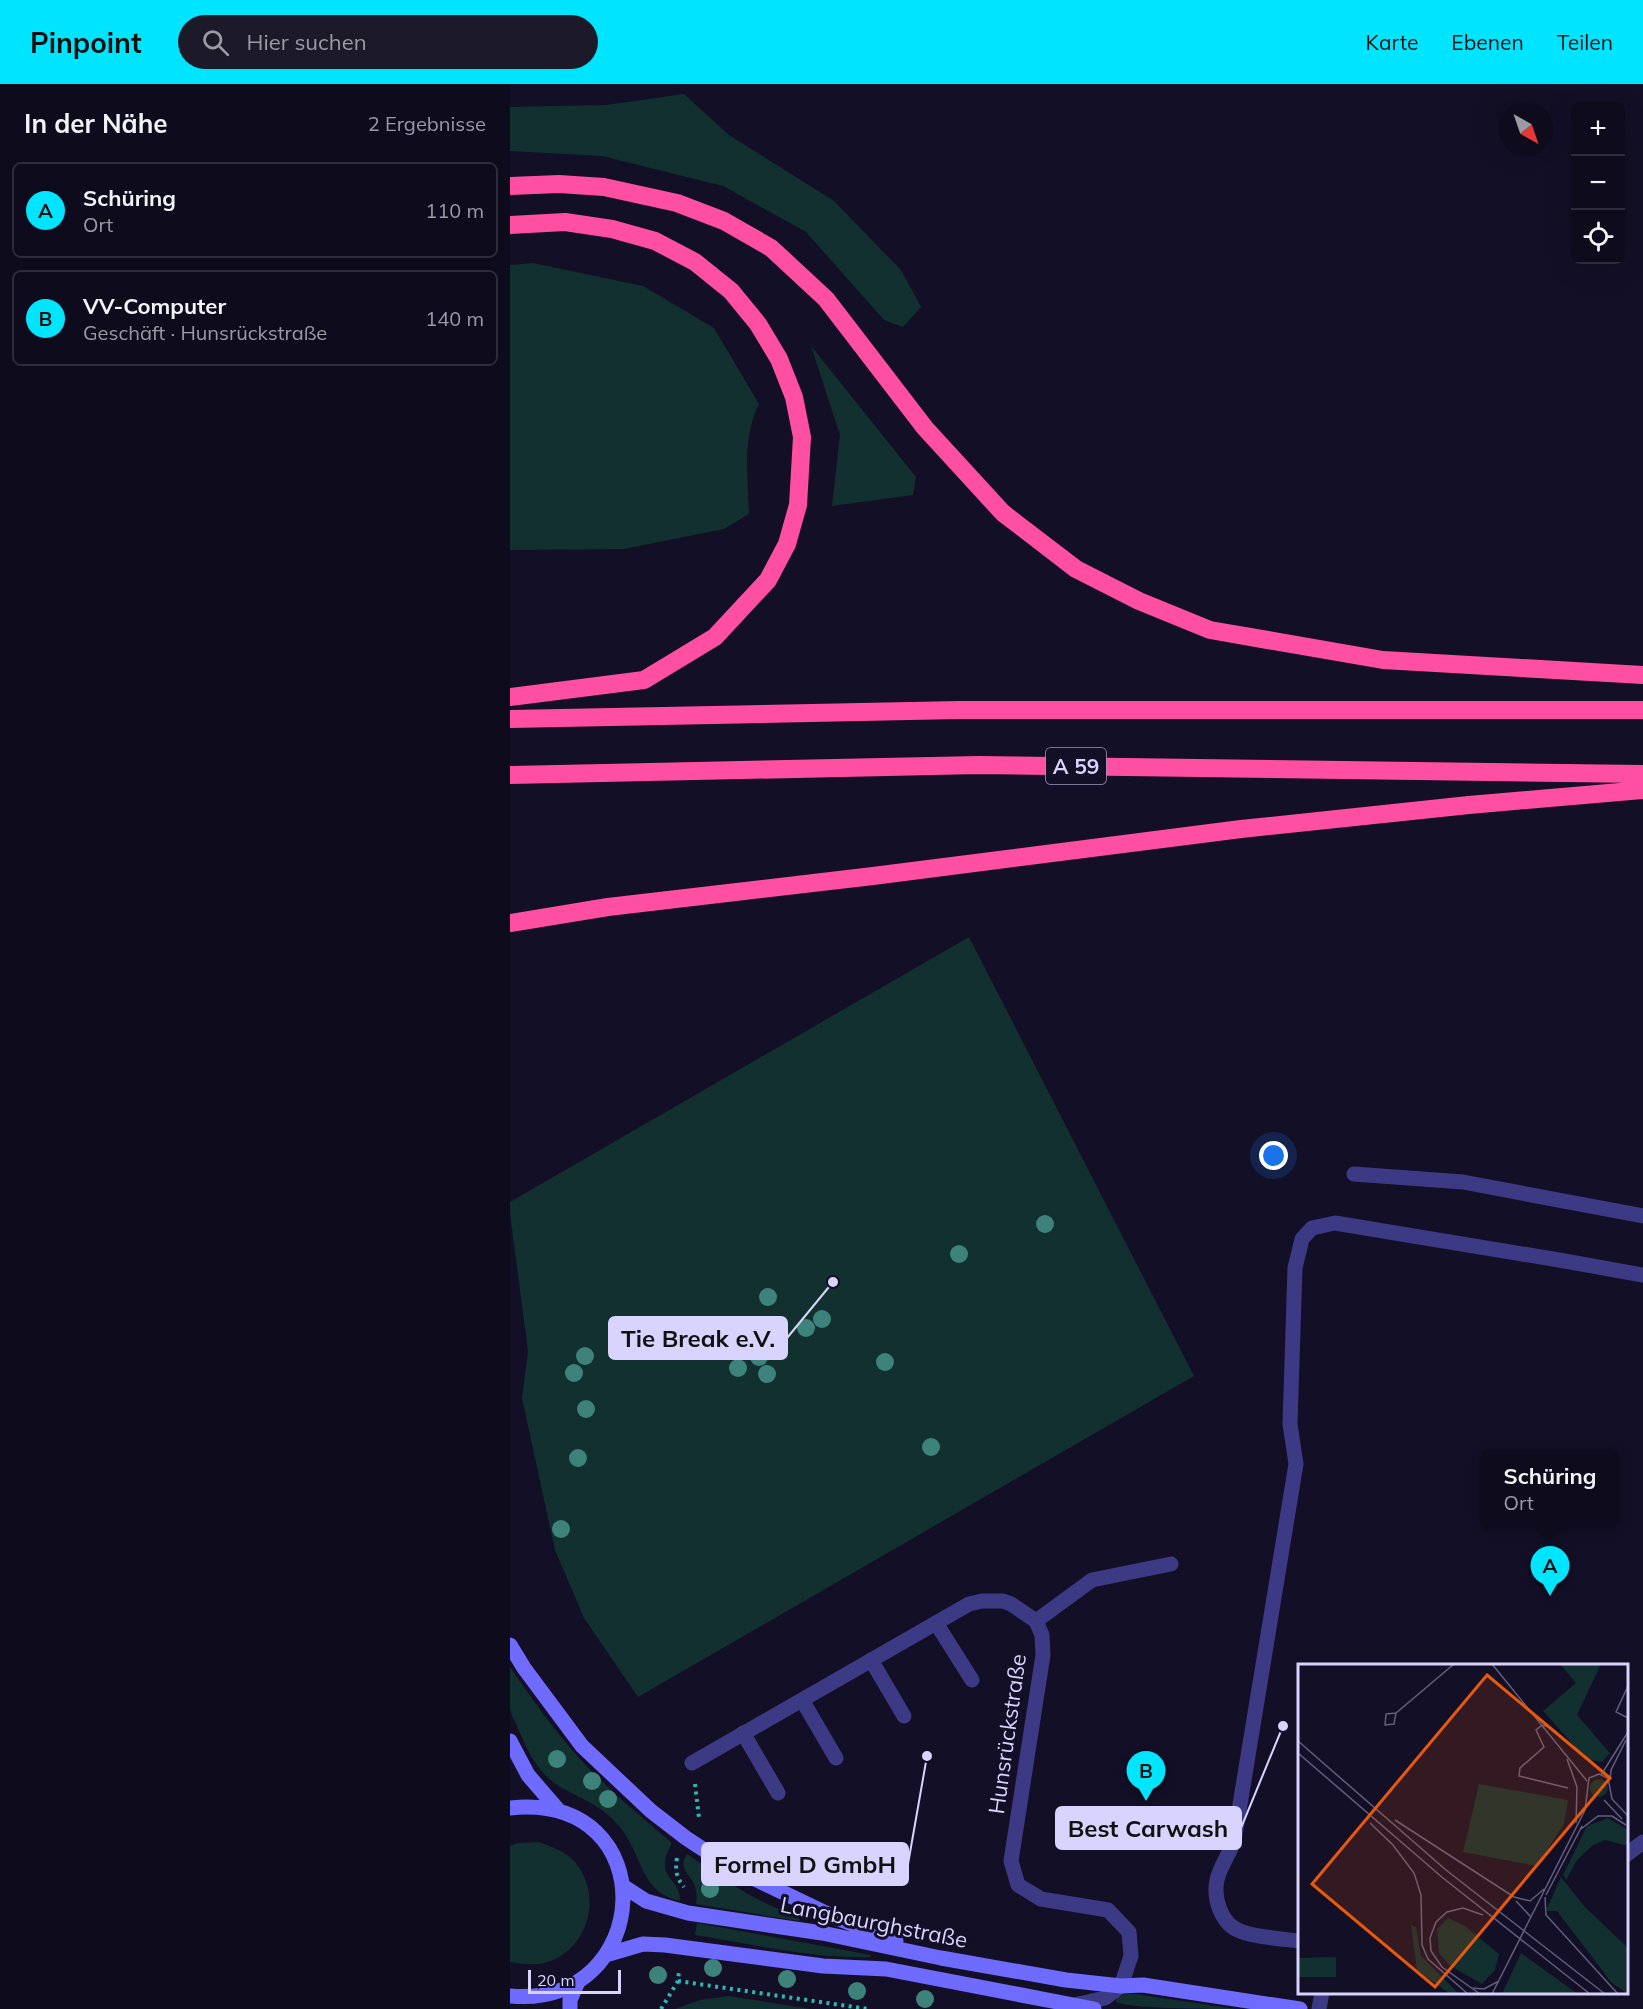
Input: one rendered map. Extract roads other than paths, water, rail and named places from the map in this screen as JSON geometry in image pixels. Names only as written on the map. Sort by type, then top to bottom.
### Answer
[{"type":"highway","points":[[510,186],[559,184],[604,187],[677,203],[723,221],[771,248],[826,299],[925,428],[1003,513],[1076,569],[1139,601],[1210,630],[1383,660],[1643,675]]},
{"type":"highway","points":[[510,225],[566,222],[612,229],[655,241],[695,262],[731,291],[758,324],[783,369],[794,398],[801,437],[798,505],[787,544],[768,580],[715,637],[644,680],[556,693],[510,697]]},
{"type":"highway","points":[[510,719],[959,710],[1643,710]]},
{"type":"highway","name":"A 59","points":[[510,775],[979,765],[1643,774]]},
{"type":"highway","points":[[510,914],[608,907],[1241,829],[1469,805],[1643,790]]},
{"type":"highway","points":[[510,923],[608,907]]},
{"type":"main road","points":[[510,1645],[524,1668],[582,1746],[651,1811],[686,1838],[730,1867],[834,1917],[941,1958]]},
{"type":"main road","points":[[510,1741],[528,1775],[559,1811]]},
{"type":"main road","points":[[510,1808],[535,1806],[559,1811],[582,1822],[601,1839],[615,1861],[623,1886],[624,1910],[619,1932],[609,1954],[590,1976],[560,1993],[541,1997],[510,1996]]},
{"type":"main road","name":"Langbaurghstraße","points":[[623,1886],[646,1901],[688,1913],[822,1933],[941,1958],[1066,1980],[1121,1986],[1151,1986],[1300,2009]]},
{"type":"main road","name":"Langbaurghstraße","points":[[609,1954],[643,1944],[681,1946],[823,1966],[886,1969],[1094,2009]]},
{"type":"main road","points":[[570,2009],[570,2000],[577,1984]]},
{"type":"main road","points":[[510,2001],[518,2009]]},
{"type":"street","points":[[1354,1174],[1463,1182],[1643,1216]]},
{"type":"street","points":[[1298,1941],[1239,1931],[1224,1918],[1216,1899],[1216,1881],[1234,1841],[1296,1464],[1290,1424],[1295,1268],[1302,1239],[1312,1228],[1335,1223],[1643,1275]]},
{"type":"street","points":[[692,1763],[969,1604],[995,1600],[1011,1604],[1035,1621],[1092,1580],[1171,1564]]},
{"type":"street","name":"Hunsrückstraße","points":[[1035,1621],[1042,1635],[1043,1655],[1011,1861],[1013,1874],[1018,1885],[1041,1899],[1108,1910],[1129,1932],[1131,1956],[1121,1986]]},
{"type":"street","points":[[936,1623],[972,1680]]},
{"type":"street","points":[[871,1660],[904,1716]]},
{"type":"street","points":[[802,1700],[836,1758]]},
{"type":"street","points":[[743,1733],[778,1793]]},
{"type":"street","points":[[1628,1853],[1643,1842]]},
{"type":"street","name":"Langbaurghstraße","points":[[1074,2005],[1105,1998],[1121,1986]]},
{"type":"street","points":[[1319,2009],[1322,1994]]},
{"type":"place","name":"Tie Break e.V.","points":[[833,1282]]},
{"type":"place","name":"Schüring","points":[[1550,1596]]},
{"type":"place","name":"Best Carwash","points":[[1283,1726]]},
{"type":"place","name":"Formel D GmbH","points":[[927,1756]]},
{"type":"place","name":"VV-Computer","points":[[1146,1801]]}]
